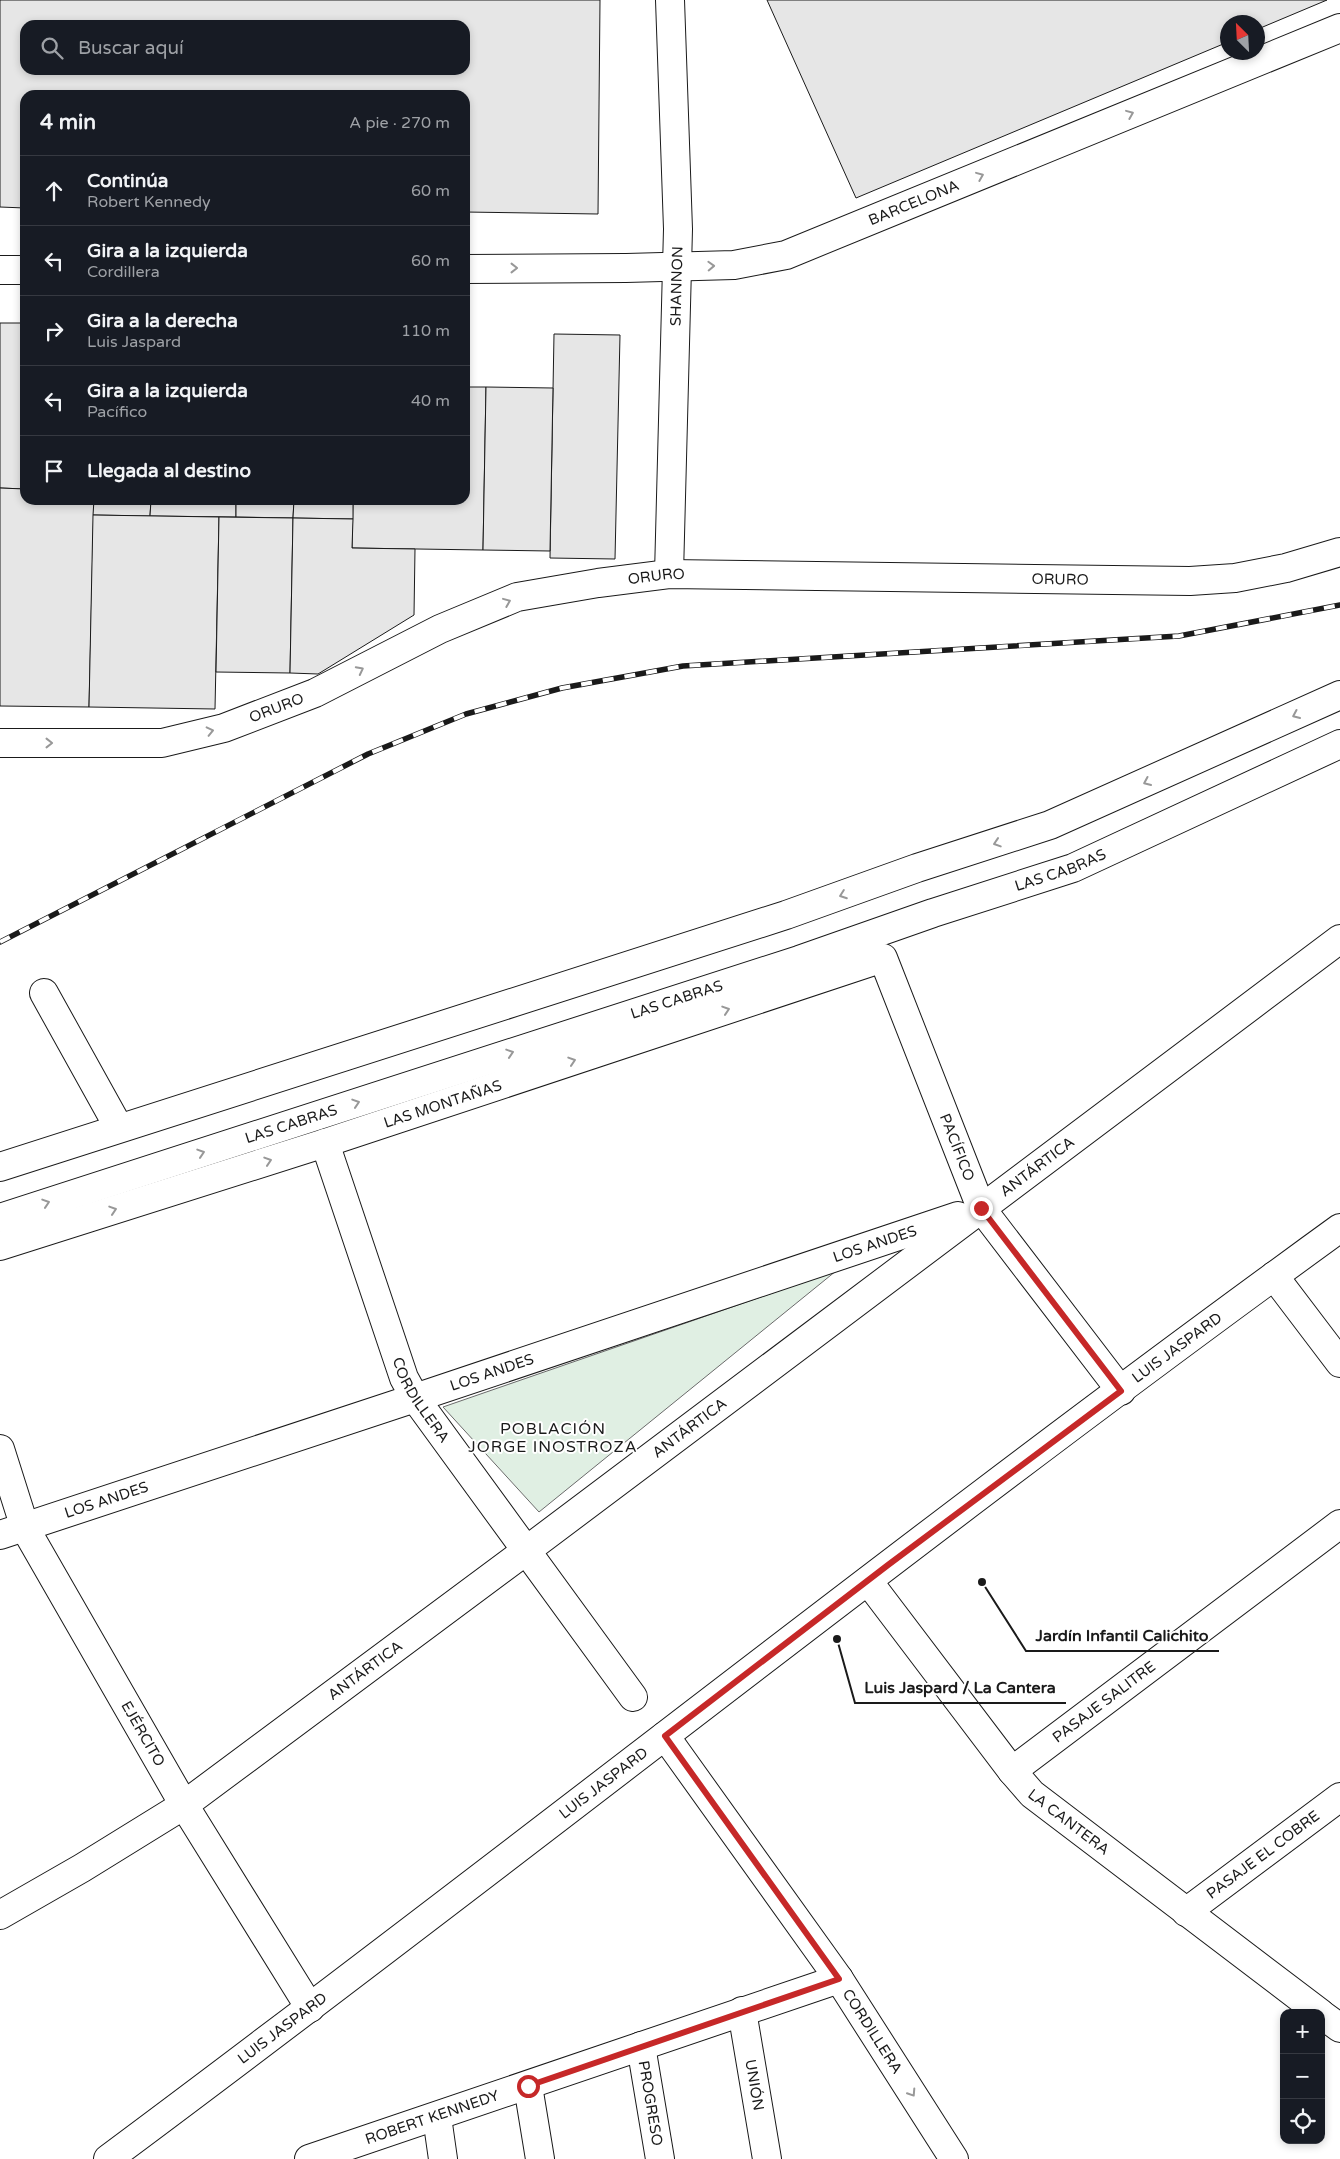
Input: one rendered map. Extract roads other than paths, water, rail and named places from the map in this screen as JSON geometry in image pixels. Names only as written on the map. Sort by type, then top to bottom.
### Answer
[{"type":"street","name":"SHANNON","points":[[669,574],[677,266],[670,0]]},
{"type":"street","name":"BARCELONA","points":[[470,269],[734,265],[786,255],[1340,28]]},
{"type":"street","points":[[0,270],[20,270]]},
{"type":"street","name":"ORURO","points":[[0,743],[162,743],[224,728],[315,693],[440,629],[517,598],[598,583],[669,574],[1190,581],[1235,578],[1286,568],[1340,552]]},
{"type":"street","points":[[0,1166],[786,915],[917,868],[1050,825],[1340,695]]},
{"type":"street","name":"LAS CABRAS","points":[[0,1218],[799,960],[933,913],[1073,868],[1340,744]]},
{"type":"street","name":"ANTÁRTICA","points":[[0,1914],[82,1868],[184,1805],[1340,938]]},
{"type":"street","name":"PACÍFICO","points":[[883,958],[981,1208],[1121,1391]]},
{"type":"street","name":"LAS MONTAÑAS","points":[[0,1246],[325,1143],[883,958]]},
{"type":"street","points":[[44,993],[119,1128]]},
{"type":"street","name":"CORDILLERA","points":[[325,1143],[404,1378],[415,1398],[634,1696]]},
{"type":"street","name":"LOS ANDES","points":[[12,1531],[981,1208]]},
{"type":"street","name":"LUIS JASPARD","points":[[108,2159],[310,2008],[868,1581],[1340,1228]]},
{"type":"street","points":[[1274,1276],[1340,1363]]},
{"type":"street","name":"EJÉRCITO","points":[[0,1449],[12,1531],[310,2008]]},
{"type":"street","name":"PASAJE SALITRE","points":[[1012,1771],[1340,1524]]},
{"type":"street","name":"LA CANTERA","points":[[868,1581],[1012,1771],[1032,1794],[1315,2009]]},
{"type":"street","name":"CORDILLERA","points":[[665,1736],[839,1979],[954,2159]]},
{"type":"street","name":"PASAJE EL COBRE","points":[[1186,1912],[1340,1797]]},
{"type":"street","name":"ROBERT KENNEDY","points":[[316,2158],[839,1979]]},
{"type":"street","name":"UNIÓN","points":[[742,2012],[767,2159]]},
{"type":"street","name":"LA CANTERA","points":[[1325,2017],[1340,2028]]},
{"type":"street","name":"PROGRESO","points":[[641,2046],[660,2159]]},
{"type":"street","points":[[528,2086],[540,2159]]},
{"type":"street","points":[[437,2117],[443,2159]]},
{"type":"railway","points":[[0,942],[368,754],[466,714],[562,688],[683,666],[1179,636],[1340,605]]},
{"type":"place","name":"Jardín Infantil Calichito","points":[[982,1582]]},
{"type":"place","name":"Luis Jaspard / La Cantera","points":[[837,1639]]},
{"type":"district","name":"POBLACIÓN JORGE INOSTROZA","points":[[553,1437]]}]
